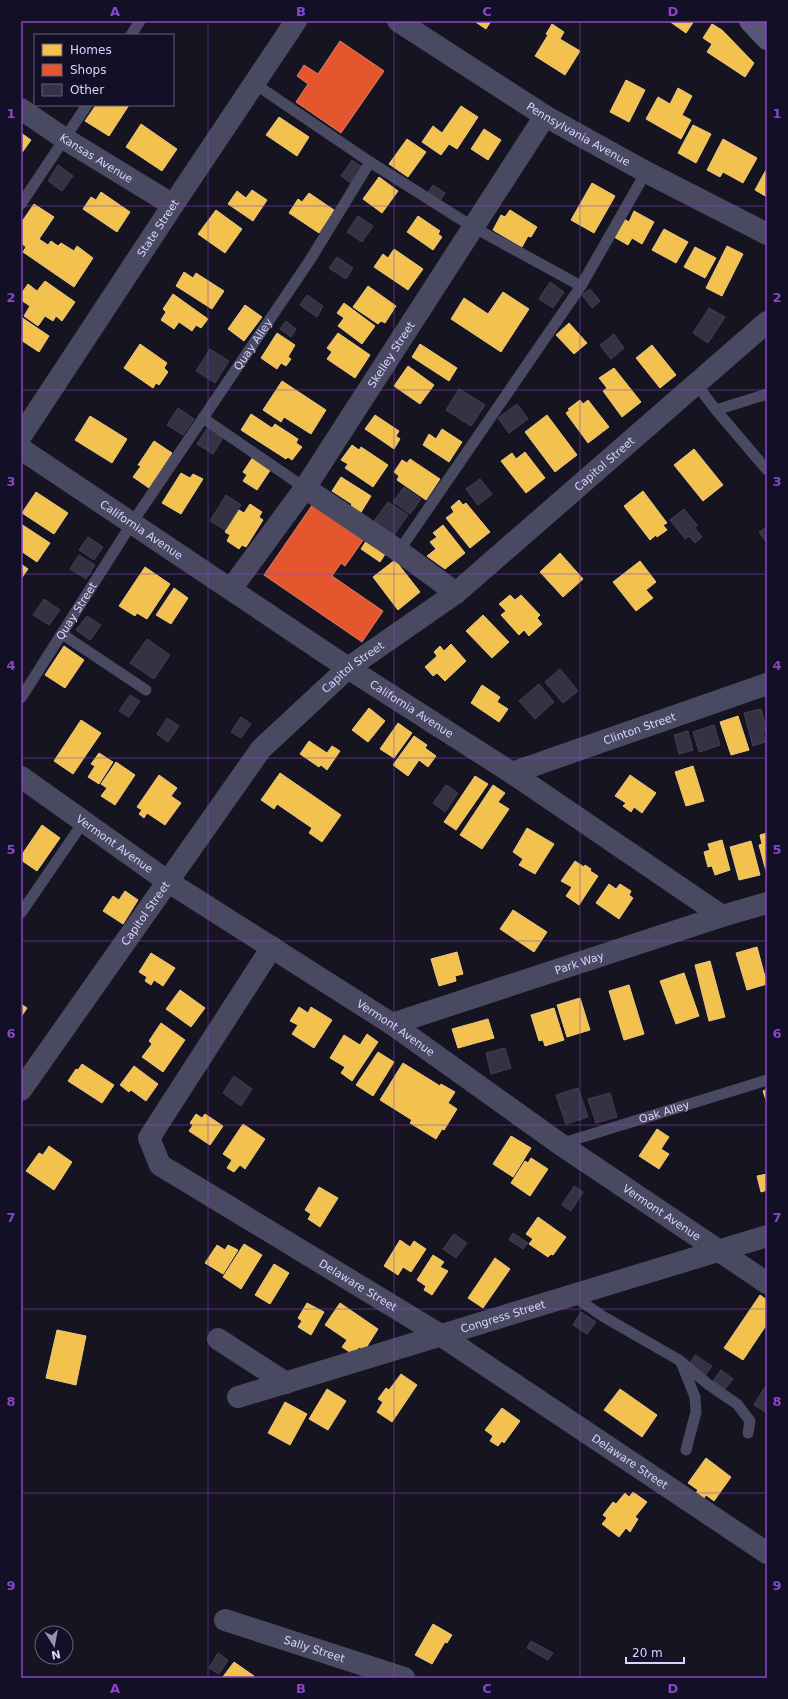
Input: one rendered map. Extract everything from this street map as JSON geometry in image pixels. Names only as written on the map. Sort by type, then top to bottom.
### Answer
[{"type":"main road","points":[[750,21],[767,40]]},
{"type":"street","name":"State Street","points":[[21,436],[296,21]]},
{"type":"street","name":"Pennsylvania Avenue","points":[[398,21],[545,116],[646,172],[767,234]]},
{"type":"street","name":"Kansas Avenue","points":[[21,109],[65,139],[173,205]]},
{"type":"street","name":"Skelley Street","points":[[231,589],[305,488],[545,116]]},
{"type":"street","name":"Capitol Street","points":[[21,1090],[260,748],[348,668],[456,593],[767,322]]},
{"type":"street","name":"California Avenue","points":[[21,449],[348,668],[512,773],[722,916]]},
{"type":"street","points":[[305,488],[399,551],[456,593]]},
{"type":"street","name":"Clinton Street","points":[[512,773],[767,684]]},
{"type":"street","name":"Vermont Avenue","points":[[21,777],[167,881],[392,1024],[560,1144],[767,1283]]},
{"type":"street","name":"Park Way","points":[[392,1024],[722,916],[767,903]]},
{"type":"street","name":"Delaware Street","points":[[272,947],[149,1138],[160,1165],[442,1336],[767,1553]]},
{"type":"street","name":"Congress Street","points":[[238,1397],[767,1236]]},
{"type":"street","points":[[218,1339],[286,1383]]},
{"type":"street","name":"Sally Street","points":[[225,1620],[404,1678]]},
{"type":"lane","points":[[132,34],[140,21]]},
{"type":"lane","points":[[255,84],[370,162],[473,227],[581,286]]},
{"type":"lane","points":[[21,204],[86,106]]},
{"type":"lane","name":"Quay Alley","points":[[132,523],[310,260],[370,162]]},
{"type":"lane","points":[[399,551],[581,286],[646,172]]},
{"type":"lane","points":[[696,384],[767,470]]},
{"type":"lane","points":[[716,410],[767,394]]},
{"type":"lane","points":[[203,418],[305,488]]},
{"type":"lane","name":"Quay Street","points":[[21,698],[132,523]]},
{"type":"lane","points":[[62,634],[146,690]]},
{"type":"lane","points":[[21,913],[84,821]]},
{"type":"lane","name":"Oak Alley","points":[[560,1144],[767,1080]]},
{"type":"lane","points":[[573,1296],[680,1362],[709,1385],[737,1404],[750,1421],[748,1433]]},
{"type":"lane","points":[[680,1362],[695,1396],[696,1412],[686,1450]]},
{"type":"building: Homes","points":[[474,21],[491,21],[486,29]]},
{"type":"building: Homes","points":[[669,21],[694,21],[686,33]]},
{"type":"building: Homes","points":[[552,24],[564,32],[560,39],[580,51],[565,75],[535,56],[548,35],[546,34]]},
{"type":"building: Homes","points":[[712,24],[722,30],[754,63],[745,77],[707,52],[712,44],[703,38]]},
{"type":"building: Homes","points":[[626,80],[645,90],[629,122],[610,112]]},
{"type":"building: Homes","points":[[678,88],[692,96],[682,115],[691,120],[681,139],[646,119],[658,97],[670,104]]},
{"type":"building: Homes","points":[[95,106],[128,106],[109,136],[85,121]]},
{"type":"building: Homes","points":[[461,106],[478,117],[457,149],[449,144],[441,155],[422,142],[433,126],[442,133]]},
{"type":"building: Homes","points":[[279,117],[309,137],[297,156],[266,135]]},
{"type":"building: Homes","points":[[141,124],[177,149],[162,171],[126,147]]},
{"type":"building: Homes","points":[[693,125],[711,134],[696,163],[678,153]]},
{"type":"building: Homes","points":[[484,129],[501,140],[488,160],[471,149]]},
{"type":"building: Homes","points":[[21,133],[31,140],[21,154]]},
{"type":"building: Homes","points":[[407,139],[426,152],[408,177],[389,164]]},
{"type":"building: Homes","points":[[723,139],[757,158],[743,183],[723,172],[720,177],[707,170]]},
{"type":"building: Homes","points":[[767,168],[767,197],[755,190]]},
{"type":"building: Homes","points":[[379,177],[398,191],[382,213],[363,199]]},
{"type":"building: Homes","points":[[592,183],[615,196],[594,233],[571,220]]},
{"type":"building: Homes","points":[[252,190],[267,200],[253,221],[228,204],[237,191],[246,198]]},
{"type":"building: Homes","points":[[101,192],[130,212],[117,232],[83,209],[91,197],[96,200]]},
{"type":"building: Homes","points":[[309,193],[334,210],[319,233],[289,213],[298,199],[302,202]]},
{"type":"building: Homes","points":[[34,204],[54,217],[39,239],[48,245],[51,241],[58,246],[61,243],[74,251],[77,246],[93,258],[74,287],[23,252],[26,247],[21,243],[21,223]]},
{"type":"building: Homes","points":[[216,210],[242,229],[225,253],[198,234]]},
{"type":"building: Homes","points":[[510,210],[537,227],[531,237],[528,236],[522,247],[493,230],[501,215],[505,217]]},
{"type":"building: Homes","points":[[634,211],[654,222],[642,244],[632,238],[628,245],[614,237],[624,219],[629,222]]},
{"type":"building: Homes","points":[[418,216],[440,231],[438,234],[442,237],[433,250],[407,232]]},
{"type":"building: Homes","points":[[664,229],[688,242],[676,263],[652,250]]},
{"type":"building: Homes","points":[[727,246],[743,254],[722,296],[706,288]]},
{"type":"building: Homes","points":[[695,247],[716,258],[705,278],[684,267]]},
{"type":"building: Homes","points":[[394,249],[423,269],[408,290],[374,267],[383,254],[388,258]]},
{"type":"building: Homes","points":[[184,272],[193,278],[196,273],[224,291],[212,309],[176,286]]},
{"type":"building: Homes","points":[[45,281],[75,302],[62,321],[56,316],[53,321],[45,316],[38,326],[24,316],[30,306],[21,300],[21,294],[28,284],[37,291]]},
{"type":"building: Homes","points":[[368,286],[396,306],[385,323],[381,321],[378,324],[353,307]]},
{"type":"building: Homes","points":[[503,292],[529,309],[501,352],[451,319],[464,298],[488,314]]},
{"type":"building: Homes","points":[[173,294],[208,319],[201,328],[196,325],[192,331],[179,322],[174,329],[161,320],[166,312],[163,309]]},
{"type":"building: Homes","points":[[344,303],[375,326],[362,344],[338,326],[344,318],[337,313]]},
{"type":"building: Homes","points":[[245,305],[262,317],[244,341],[228,329]]},
{"type":"building: Homes","points":[[21,317],[49,336],[39,352],[21,340]]},
{"type":"building: Homes","points":[[569,323],[587,343],[574,354],[556,335]]},
{"type":"building: Homes","points":[[277,333],[295,345],[288,357],[291,359],[286,366],[281,363],[277,369],[261,358]]},
{"type":"building: Homes","points":[[338,333],[370,355],[355,378],[327,359],[332,352],[327,348]]},
{"type":"building: Homes","points":[[140,344],[167,363],[164,368],[168,372],[159,385],[156,383],[153,388],[124,368]]},
{"type":"building: Homes","points":[[420,344],[457,368],[449,381],[412,357]]},
{"type":"building: Homes","points":[[652,345],[676,375],[660,388],[636,358]]},
{"type":"building: Homes","points":[[408,366],[434,385],[420,404],[394,386]]},
{"type":"building: Homes","points":[[614,368],[641,402],[622,417],[603,391],[607,388],[599,378]]},
{"type":"building: Homes","points":[[282,381],[326,410],[311,434],[284,417],[281,422],[263,410]]},
{"type":"building: Homes","points":[[580,400],[583,404],[588,400],[609,427],[588,443],[566,413],[570,410],[568,409]]},
{"type":"building: Homes","points":[[251,414],[272,428],[275,424],[298,439],[296,443],[302,447],[292,460],[288,457],[286,459],[241,430]]},
{"type":"building: Homes","points":[[375,415],[399,431],[396,436],[400,439],[394,449],[365,429]]},
{"type":"building: Homes","points":[[547,415],[577,455],[555,472],[525,432]]},
{"type":"building: Homes","points":[[90,416],[127,439],[112,463],[75,440]]},
{"type":"building: Homes","points":[[442,429],[462,442],[449,462],[423,445],[429,434],[436,439]]},
{"type":"building: Homes","points":[[154,441],[172,453],[149,488],[133,477],[141,466],[138,465]]},
{"type":"building: Homes","points":[[352,445],[359,450],[361,447],[388,465],[373,487],[345,468],[348,464],[341,460]]},
{"type":"building: Homes","points":[[694,449],[723,485],[703,501],[674,465]]},
{"type":"building: Homes","points":[[525,452],[545,478],[526,493],[501,461],[512,453],[516,459]]},
{"type":"building: Homes","points":[[253,457],[271,469],[257,490],[243,481],[247,475],[243,472]]},
{"type":"building: Homes","points":[[410,459],[440,479],[426,500],[397,480],[399,476],[394,472],[402,460],[407,463]]},
{"type":"building: Homes","points":[[181,473],[190,478],[193,474],[203,479],[181,514],[162,503]]},
{"type":"building: Homes","points":[[341,477],[371,496],[360,514],[350,507],[352,504],[332,491]]},
{"type":"building: Homes","points":[[643,491],[667,523],[663,525],[667,530],[657,537],[656,535],[650,540],[624,506]]},
{"type":"building: Homes","points":[[36,492],[68,513],[54,534],[22,513]]},
{"type":"building: Homes","points":[[459,500],[463,505],[466,503],[490,532],[470,548],[446,518],[454,512],[451,507]]},
{"type":"building: Homes","points":[[250,504],[262,512],[259,517],[263,520],[246,547],[242,545],[239,549],[227,541],[230,535],[225,532],[239,510],[244,513]]},
{"type":"building: Homes","points":[[21,524],[50,543],[37,562],[21,551]]},
{"type":"building: Homes","points":[[443,525],[465,553],[445,569],[427,556],[436,549],[430,542],[437,537],[433,533]]},
{"type":"building: Homes","points":[[370,535],[389,548],[380,562],[361,549]]},
{"type":"building: Homes","points":[[560,553],[583,579],[563,597],[540,572]]},
{"type":"building: Homes","points":[[395,560],[420,592],[398,610],[373,577]]},
{"type":"building: Homes","points":[[640,561],[656,582],[646,590],[653,598],[636,611],[613,582]]},
{"type":"building: Homes","points":[[21,564],[28,569],[21,579]]},
{"type":"building: Homes","points":[[145,567],[170,584],[147,619],[137,613],[135,616],[119,606]]},
{"type":"building: Homes","points":[[174,588],[188,598],[171,624],[156,615]]},
{"type":"building: Homes","points":[[510,595],[515,600],[521,595],[540,615],[537,618],[542,624],[529,636],[524,630],[519,635],[501,615],[506,611],[499,604]]},
{"type":"building: Homes","points":[[483,615],[509,642],[492,658],[466,631]]},
{"type":"building: Homes","points":[[451,644],[466,661],[445,681],[437,673],[433,676],[425,667],[437,656],[434,652],[440,646],[444,651]]},
{"type":"building: Homes","points":[[64,646],[84,660],[65,688],[45,675]]},
{"type":"building: Homes","points":[[482,685],[500,697],[497,702],[508,709],[499,722],[471,703]]},
{"type":"building: Homes","points":[[369,708],[385,721],[368,742],[352,730]]},
{"type":"building: Homes","points":[[738,716],[749,750],[731,755],[720,722]]},
{"type":"building: Homes","points":[[81,720],[101,733],[73,774],[54,761]]},
{"type":"building: Homes","points":[[398,723],[412,733],[394,758],[380,749]]},
{"type":"building: Homes","points":[[414,736],[427,745],[425,748],[436,756],[428,767],[419,760],[408,776],[393,765]]},
{"type":"building: Homes","points":[[309,741],[327,753],[332,746],[340,751],[327,770],[321,765],[319,767],[300,754]]},
{"type":"building: Homes","points":[[99,753],[113,762],[99,784],[88,777],[95,766],[91,764]]},
{"type":"building: Homes","points":[[116,762],[135,775],[115,805],[101,796],[107,788],[101,784]]},
{"type":"building: Homes","points":[[693,766],[704,801],[686,806],[675,772]]},
{"type":"building: Homes","points":[[280,773],[341,815],[322,842],[309,833],[312,828],[277,804],[274,809],[261,800]]},
{"type":"building: Homes","points":[[159,775],[177,788],[171,796],[181,803],[165,825],[147,813],[144,818],[139,814],[142,810],[137,807]]},
{"type":"building: Homes","points":[[630,775],[656,793],[642,813],[634,807],[631,812],[623,806],[626,803],[615,796]]},
{"type":"building: Homes","points":[[475,776],[488,784],[456,830],[444,822]]},
{"type":"building: Homes","points":[[493,785],[505,793],[498,802],[509,809],[482,849],[460,835]]},
{"type":"building: Homes","points":[[42,825],[60,838],[37,871],[21,860],[21,856]]},
{"type":"building: Homes","points":[[527,828],[554,844],[535,874],[519,865],[523,859],[513,852]]},
{"type":"building: Homes","points":[[767,833],[766,871],[759,845],[762,844],[760,835]]},
{"type":"building: Homes","points":[[722,840],[730,870],[715,875],[712,866],[708,867],[704,852],[710,850],[708,844]]},
{"type":"building: Homes","points":[[751,841],[760,875],[739,880],[730,847]]},
{"type":"building: Homes","points":[[575,861],[584,867],[585,865],[591,869],[590,871],[598,876],[579,905],[566,896],[572,887],[561,881]]},
{"type":"building: Homes","points":[[609,884],[616,889],[620,884],[631,891],[629,895],[633,898],[619,919],[596,903]]},
{"type":"building: Homes","points":[[125,891],[138,900],[123,924],[103,911],[113,896],[119,900]]},
{"type":"building: Homes","points":[[513,910],[547,932],[534,952],[500,929]]},
{"type":"building: Homes","points":[[757,947],[767,984],[747,990],[736,953]]},
{"type":"building: Homes","points":[[457,952],[463,974],[455,976],[456,981],[439,986],[431,959]]},
{"type":"building: Homes","points":[[151,953],[175,968],[163,986],[154,980],[151,985],[145,981],[147,977],[139,972]]},
{"type":"building: Homes","points":[[710,961],[725,1017],[709,1021],[695,965]]},
{"type":"building: Homes","points":[[684,973],[699,1016],[676,1024],[660,981]]},
{"type":"building: Homes","points":[[629,985],[644,1034],[624,1040],[609,991]]},
{"type":"building: Homes","points":[[180,990],[205,1008],[191,1027],[166,1009]]},
{"type":"building: Homes","points":[[580,998],[590,1030],[567,1037],[557,1005]]},
{"type":"building: Homes","points":[[21,1004],[27,1008],[21,1017]]},
{"type":"building: Homes","points":[[299,1007],[308,1013],[311,1007],[332,1020],[314,1048],[292,1034],[298,1025],[290,1021]]},
{"type":"building: Homes","points":[[554,1008],[564,1040],[545,1046],[543,1040],[539,1041],[531,1015]]},
{"type":"building: Homes","points":[[488,1019],[494,1038],[458,1048],[452,1029]]},
{"type":"building: Homes","points":[[161,1023],[185,1040],[163,1072],[142,1057],[152,1044],[149,1041]]},
{"type":"building: Homes","points":[[367,1034],[378,1042],[352,1081],[341,1073],[345,1067],[330,1058],[344,1035],[360,1045]]},
{"type":"building: Homes","points":[[378,1052],[394,1062],[373,1096],[356,1085]]},
{"type":"building: Homes","points":[[403,1063],[440,1086],[441,1084],[455,1092],[448,1103],[457,1109],[444,1130],[442,1129],[436,1139],[410,1123],[412,1120],[380,1100]]},
{"type":"building: Homes","points":[[82,1064],[114,1085],[102,1103],[68,1081],[76,1069],[78,1070]]},
{"type":"building: Homes","points":[[134,1066],[158,1084],[146,1101],[131,1090],[129,1092],[120,1085]]},
{"type":"building: Homes","points":[[767,1089],[767,1103],[763,1091]]},
{"type":"building: Homes","points":[[196,1114],[202,1118],[205,1114],[223,1126],[210,1145],[189,1131],[193,1125],[190,1123]]},
{"type":"building: Homes","points":[[243,1124],[265,1139],[245,1169],[240,1165],[234,1172],[227,1168],[232,1160],[223,1154]]},
{"type":"building: Homes","points":[[657,1129],[669,1137],[661,1149],[669,1154],[659,1169],[639,1156]]},
{"type":"building: Homes","points":[[511,1136],[531,1148],[513,1177],[493,1164]]},
{"type":"building: Homes","points":[[49,1146],[72,1162],[54,1190],[26,1171],[39,1153],[43,1155]]},
{"type":"building: Homes","points":[[531,1158],[548,1169],[530,1196],[511,1183],[525,1161],[528,1163]]},
{"type":"building: Homes","points":[[767,1174],[767,1190],[761,1192],[757,1176]]},
{"type":"building: Homes","points":[[319,1187],[338,1198],[320,1227],[308,1219],[311,1214],[305,1210]]},
{"type":"building: Homes","points":[[538,1217],[566,1237],[553,1255],[551,1254],[548,1257],[529,1244],[533,1239],[526,1234]]},
{"type":"building: Homes","points":[[400,1240],[410,1247],[414,1241],[426,1249],[411,1272],[403,1267],[398,1275],[384,1266]]},
{"type":"building: Homes","points":[[244,1244],[262,1255],[241,1289],[223,1277]]},
{"type":"building: Homes","points":[[217,1245],[225,1250],[228,1245],[238,1250],[223,1274],[205,1263]]},
{"type":"building: Homes","points":[[433,1255],[444,1262],[440,1267],[448,1271],[432,1295],[424,1290],[426,1286],[417,1280]]},
{"type":"building: Homes","points":[[495,1258],[510,1269],[483,1308],[468,1298]]},
{"type":"building: Homes","points":[[274,1264],[289,1273],[270,1304],[255,1295]]},
{"type":"building: Homes","points":[[760,1295],[767,1300],[767,1324],[743,1360],[724,1348]]},
{"type":"building: Homes","points":[[307,1303],[324,1312],[311,1335],[298,1327],[302,1321],[298,1318]]},
{"type":"building: Homes","points":[[340,1303],[378,1329],[364,1351],[359,1347],[354,1355],[342,1347],[347,1340],[325,1325]]},
{"type":"building: Homes","points":[[57,1330],[86,1336],[76,1385],[46,1378]]},
{"type":"building: Homes","points":[[401,1374],[417,1385],[392,1422],[377,1412],[383,1402],[378,1399],[386,1388],[389,1390]]},
{"type":"building: Homes","points":[[327,1389],[346,1401],[328,1430],[309,1419]]},
{"type":"building: Homes","points":[[620,1389],[657,1415],[642,1437],[604,1410]]},
{"type":"building: Homes","points":[[285,1402],[307,1414],[290,1445],[268,1433]]},
{"type":"building: Homes","points":[[502,1408],[520,1421],[504,1443],[502,1441],[498,1446],[490,1441],[493,1436],[485,1430]]},
{"type":"building: Homes","points":[[706,1458],[731,1477],[714,1501],[706,1495],[704,1498],[696,1493],[698,1490],[688,1483]]},
{"type":"building: Homes","points":[[633,1492],[647,1502],[635,1517],[638,1519],[630,1532],[626,1528],[619,1537],[602,1524],[607,1518],[603,1515],[613,1502],[616,1504],[625,1493],[629,1497]]},
{"type":"building: Homes","points":[[433,1624],[452,1635],[447,1643],[445,1642],[432,1664],[415,1655]]},
{"type":"building: Homes","points":[[234,1662],[254,1676],[252,1678],[222,1678]]},
{"type":"building: Shops","points":[[340,41],[384,71],[341,133],[296,102],[308,84],[297,76],[304,65],[318,74]]},
{"type":"building: Shops","points":[[315,501],[366,536],[345,566],[341,563],[332,576],[383,611],[362,642],[264,575]]},
{"type":"building: Other","points":[[352,160],[362,167],[351,183],[341,176]]},
{"type":"building: Other","points":[[58,165],[73,176],[62,191],[48,181]]},
{"type":"building: Other","points":[[433,185],[445,193],[440,201],[428,192]]},
{"type":"building: Other","points":[[358,216],[373,226],[362,242],[347,232]]},
{"type":"building: Other","points":[[337,257],[353,268],[346,279],[329,268]]},
{"type":"building: Other","points":[[550,282],[564,292],[553,308],[539,299]]},
{"type":"building: Other","points":[[590,289],[600,301],[592,308],[582,295]]},
{"type":"building: Other","points":[[307,295],[323,306],[317,317],[300,305]]},
{"type":"building: Other","points":[[709,308],[725,317],[708,343],[693,333]]},
{"type":"building: Other","points":[[286,321],[296,329],[291,337],[280,329]]},
{"type":"building: Other","points":[[614,334],[624,348],[611,359],[600,345]]},
{"type":"building: Other","points":[[210,349],[229,361],[215,383],[196,371]]},
{"type":"building: Other","points":[[459,389],[485,405],[471,426],[446,410]]},
{"type":"building: Other","points":[[517,404],[528,419],[509,433],[498,418]]},
{"type":"building: Other","points":[[178,408],[194,419],[183,435],[167,425]]},
{"type":"building: Other","points":[[208,427],[223,438],[213,454],[197,444]]},
{"type":"building: Other","points":[[480,479],[492,494],[478,505],[466,489]]},
{"type":"building: Other","points":[[404,487],[421,499],[410,514],[393,502]]},
{"type":"building: Other","points":[[226,495],[241,505],[225,530],[210,521]]},
{"type":"building: Other","points":[[388,502],[408,515],[394,535],[374,521]]},
{"type":"building: Other","points":[[684,509],[697,525],[695,528],[702,537],[695,543],[689,536],[685,539],[670,520]]},
{"type":"building: Other","points":[[767,527],[767,543],[759,532]]},
{"type":"building: Other","points":[[88,537],[103,547],[94,560],[79,550]]},
{"type":"building: Other","points":[[79,555],[95,565],[86,579],[70,569]]},
{"type":"building: Other","points":[[44,599],[60,610],[49,625],[33,615]]},
{"type":"building: Other","points":[[87,616],[101,625],[90,640],[76,630]]},
{"type":"building: Other","points":[[147,639],[170,655],[154,679],[130,663]]},
{"type":"building: Other","points":[[560,669],[578,691],[563,703],[545,682]]},
{"type":"building: Other","points":[[539,684],[554,702],[535,719],[519,701]]},
{"type":"building: Other","points":[[130,695],[140,701],[129,717],[119,711]]},
{"type":"building: Other","points":[[761,709],[767,732],[763,733],[765,742],[753,746],[744,713]]},
{"type":"building: Other","points":[[241,717],[251,724],[241,738],[231,732]]},
{"type":"building: Other","points":[[167,718],[179,726],[168,742],[157,734]]},
{"type":"building: Other","points":[[714,725],[720,745],[699,752],[693,732]]},
{"type":"building: Other","points":[[688,731],[693,750],[679,754],[674,735]]},
{"type":"building: Other","points":[[446,785],[458,793],[445,812],[433,803]]},
{"type":"building: Other","points":[[505,1048],[511,1068],[491,1074],[486,1053]]},
{"type":"building: Other","points":[[234,1076],[252,1089],[241,1106],[223,1093]]},
{"type":"building: Other","points":[[578,1088],[588,1117],[566,1124],[556,1095]]},
{"type":"building: Other","points":[[610,1093],[617,1117],[596,1123],[588,1099]]},
{"type":"building: Other","points":[[574,1186],[583,1192],[571,1211],[562,1205]]},
{"type":"building: Other","points":[[513,1233],[528,1243],[523,1249],[509,1240]]},
{"type":"building: Other","points":[[454,1234],[467,1243],[456,1258],[443,1249]]},
{"type":"building: Other","points":[[581,1312],[596,1322],[587,1334],[573,1325]]},
{"type":"building: Other","points":[[695,1355],[712,1366],[705,1376],[689,1365]]},
{"type":"building: Other","points":[[721,1370],[733,1379],[725,1389],[713,1381]]},
{"type":"building: Other","points":[[765,1387],[767,1389],[767,1413],[754,1405]]},
{"type":"building: Other","points":[[531,1641],[553,1653],[548,1660],[527,1648]]},
{"type":"building: Other","points":[[218,1653],[228,1660],[219,1674],[209,1668]]}]
